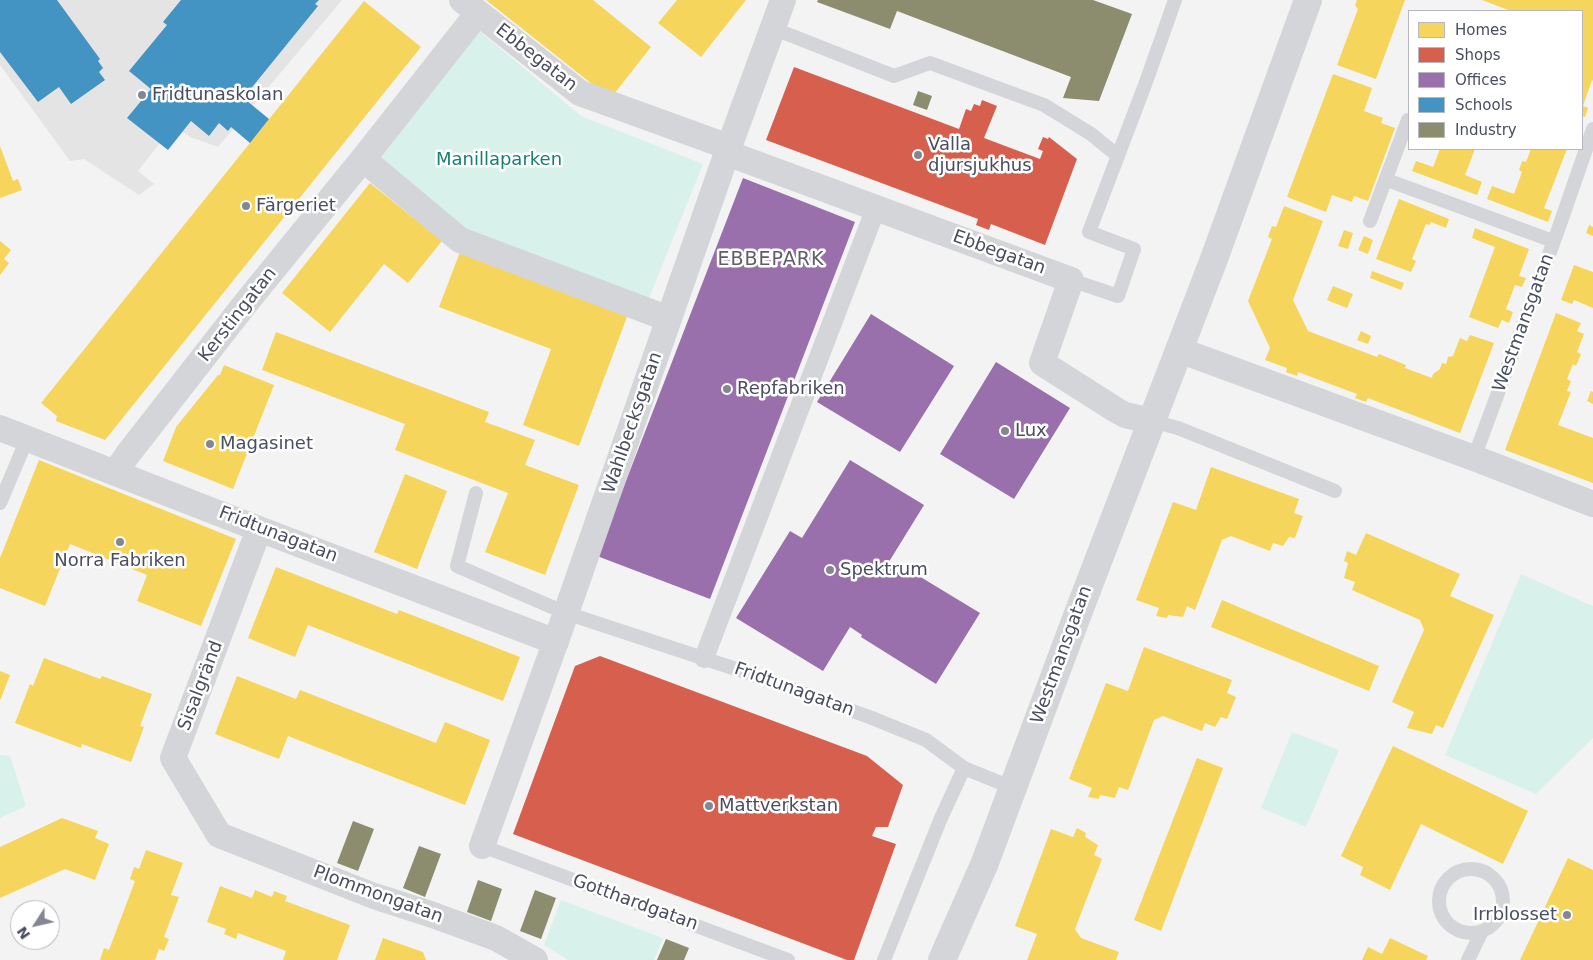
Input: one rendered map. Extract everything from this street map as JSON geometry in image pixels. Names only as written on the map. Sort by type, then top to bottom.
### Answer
[{"type":"street","name":"Wahlbecksgatan","points":[[482,846],[556,642],[728,150],[783,0]]},
{"type":"street","name":"Westmansgatan","points":[[942,960],[984,865],[1179,350],[1308,0]]},
{"type":"street","name":"Ebbegatan","points":[[470,6],[580,93],[876,208],[1071,280]]},
{"type":"street","name":"Kerstingatan","points":[[115,473],[245,304],[363,160],[470,6]]},
{"type":"street","points":[[363,160],[460,240],[669,319]]},
{"type":"street","points":[[704,658],[876,208]]},
{"type":"street","points":[[1071,280],[1042,364],[1125,415],[1151,421]]},
{"type":"street","points":[[1179,350],[1474,458],[1593,504]]},
{"type":"street","name":"Fridtunagatan","points":[[0,428],[556,642]]},
{"type":"street","name":"Sisalgränd","points":[[219,835],[174,758],[260,529]]},
{"type":"street","name":"Plommongatan","points":[[219,835],[374,896],[496,938],[535,960]]},
{"type":"lane","points":[[1071,280],[1118,296],[1134,249],[1089,232],[1175,0]]},
{"type":"lane","points":[[772,28],[894,76],[930,63],[1009,92],[1044,105],[1092,134],[1118,156]]},
{"type":"lane","points":[[1370,221],[1408,120]]},
{"type":"lane","points":[[1554,241],[1593,129]]},
{"type":"lane","name":"Westmansgatan","points":[[1387,180],[1554,241],[1474,458]]},
{"type":"lane","points":[[1151,421],[1178,428],[1335,490]]},
{"type":"lane","points":[[0,503],[27,439]]},
{"type":"lane","name":"Fridtunagatan","points":[[476,493],[457,566],[566,613],[704,658],[854,711],[926,740],[964,768],[1013,788]]},
{"type":"lane","points":[[884,960],[941,818],[964,768]]},
{"type":"lane","name":"Gotthardgatan","points":[[482,846],[788,960]]},
{"type":"lane","points":[[1468,960],[1482,932],[1492,926],[1500,916],[1503,907],[1503,897],[1500,887],[1487,872],[1475,869],[1453,874],[1444,882],[1439,893],[1439,905],[1442,916],[1449,925],[1459,932],[1470,934],[1482,932]]},
{"type":"shaded area","name":"Fridtunaskolan","points":[[0,0],[342,0],[218,147],[190,137],[174,125],[138,171],[154,184],[139,195],[84,159],[70,161],[0,65]]},
{"type":"green space","name":"Manillaparken","points":[[477,29],[581,116],[703,164],[645,308],[460,240],[370,165]]},
{"type":"green space","points":[[1521,574],[1593,606],[1593,738],[1536,794],[1445,755]]},
{"type":"green space","points":[[1292,732],[1339,750],[1306,827],[1261,808]]},
{"type":"green space","points":[[0,755],[10,756],[26,806],[0,818]]},
{"type":"green space","points":[[561,900],[663,938],[654,960],[568,960],[544,945]]},
{"type":"building: Homes","points":[[486,0],[593,0],[651,47],[614,94],[597,88]]},
{"type":"building: Homes","points":[[677,0],[746,0],[701,57],[658,23]]},
{"type":"building: Homes","points":[[1357,0],[1405,0],[1376,79],[1337,65],[1358,9],[1355,5]]},
{"type":"building: Homes","points":[[1482,0],[1593,0],[1593,81],[1583,106],[1583,10],[1508,10]]},
{"type":"building: Homes","name":"Färgeriet","points":[[364,1],[421,47],[105,440],[56,421],[57,416],[41,403]]},
{"type":"building: Homes","points":[[1333,74],[1372,88],[1364,111],[1383,118],[1381,123],[1395,128],[1368,201],[1354,196],[1352,202],[1332,195],[1326,212],[1287,197]]},
{"type":"building: Homes","points":[[1583,106],[1588,108],[1585,117],[1583,116]]},
{"type":"building: Homes","points":[[0,146],[13,181],[18,179],[22,190],[0,198]]},
{"type":"building: Homes","points":[[1440,150],[1475,150],[1465,175],[1482,182],[1477,195],[1412,171],[1416,161],[1433,167]]},
{"type":"building: Homes","points":[[1531,150],[1567,150],[1544,208],[1552,211],[1548,222],[1487,199],[1492,186],[1514,194],[1522,172],[1519,170],[1522,161],[1526,162]]},
{"type":"building: Homes","points":[[370,183],[442,241],[408,283],[384,264],[330,332],[282,293]]},
{"type":"building: Homes","points":[[1399,199],[1449,219],[1446,228],[1431,222],[1430,225],[1426,224],[1412,259],[1416,261],[1411,272],[1376,259]]},
{"type":"building: Homes","points":[[1284,206],[1323,221],[1293,300],[1308,331],[1377,357],[1379,354],[1406,365],[1405,368],[1432,378],[1433,374],[1440,369],[1442,363],[1446,364],[1448,357],[1453,356],[1460,338],[1467,341],[1470,335],[1494,343],[1460,433],[1368,398],[1366,402],[1355,398],[1357,394],[1298,372],[1297,376],[1286,372],[1287,368],[1265,360],[1270,348],[1248,301],[1272,239],[1268,237],[1272,226],[1276,227]]},
{"type":"building: Homes","points":[[1589,225],[1593,227],[1593,236],[1586,233]]},
{"type":"building: Homes","points":[[1475,228],[1529,249],[1519,276],[1526,278],[1522,287],[1515,285],[1506,309],[1513,312],[1509,323],[1502,320],[1498,328],[1469,317],[1495,247],[1472,238]]},
{"type":"building: Homes","points":[[1344,230],[1353,233],[1348,249],[1338,246]]},
{"type":"building: Homes","points":[[1364,236],[1373,240],[1368,254],[1358,250]]},
{"type":"building: Homes","points":[[0,241],[11,250],[4,259],[9,263],[0,275]]},
{"type":"building: Homes","points":[[460,252],[628,314],[579,446],[523,425],[551,349],[439,307]]},
{"type":"building: Homes","points":[[1574,265],[1593,272],[1593,308],[1574,300],[1572,304],[1561,300]]},
{"type":"building: Homes","points":[[1372,271],[1404,283],[1401,290],[1370,278]]},
{"type":"building: Homes","points":[[1333,286],[1353,294],[1347,308],[1327,300]]},
{"type":"building: Homes","points":[[1556,313],[1581,323],[1577,331],[1584,334],[1577,352],[1581,354],[1576,366],[1573,364],[1567,379],[1571,381],[1567,391],[1571,392],[1558,425],[1593,438],[1593,483],[1505,450]]},
{"type":"building: Homes","points":[[1361,331],[1371,336],[1368,344],[1357,340]]},
{"type":"building: Homes","points":[[276,332],[489,412],[485,422],[535,440],[525,465],[579,485],[545,575],[485,552],[508,493],[395,450],[405,424],[262,370]]},
{"type":"building: Homes","name":"Magasinet","points":[[224,365],[274,385],[233,489],[163,461],[176,427],[218,375],[220,375]]},
{"type":"building: Homes","points":[[1591,391],[1593,392],[1593,404],[1587,401]]},
{"type":"building: Homes","name":"Norra Fabriken","points":[[39,460],[236,539],[201,626],[137,601],[147,575],[70,544],[45,606],[0,588],[0,558]]},
{"type":"building: Homes","points":[[1211,467],[1299,499],[1294,513],[1303,516],[1295,538],[1289,537],[1283,546],[1273,543],[1270,551],[1231,536],[1222,540],[1195,610],[1187,606],[1183,617],[1168,615],[1167,618],[1156,616],[1159,608],[1136,600],[1173,502],[1196,510]]},
{"type":"building: Homes","points":[[405,474],[447,491],[417,569],[374,552]]},
{"type":"building: Homes","points":[[1366,533],[1460,574],[1450,596],[1494,615],[1443,728],[1436,725],[1432,734],[1407,728],[1414,712],[1392,702],[1424,630],[1420,620],[1352,590],[1355,582],[1344,578],[1348,563],[1344,561],[1347,551],[1356,555]]},
{"type":"building: Homes","points":[[276,567],[397,614],[399,610],[520,657],[503,701],[308,625],[295,657],[248,638]]},
{"type":"building: Homes","points":[[1222,600],[1379,666],[1369,691],[1211,627]]},
{"type":"building: Homes","points":[[1144,647],[1232,680],[1227,693],[1236,697],[1227,719],[1221,717],[1215,727],[1205,723],[1202,731],[1163,716],[1154,720],[1128,790],[1119,787],[1115,798],[1100,795],[1099,799],[1088,797],[1092,788],[1069,779],[1106,683],[1128,691]]},
{"type":"building: Homes","points":[[44,658],[100,679],[102,676],[152,694],[140,726],[144,727],[131,762],[82,744],[81,748],[15,723],[30,684],[33,686]]},
{"type":"building: Homes","points":[[0,671],[10,675],[0,701]]},
{"type":"building: Homes","points":[[237,676],[296,699],[300,690],[436,743],[445,722],[490,740],[465,805],[288,736],[279,759],[215,734]]},
{"type":"building: Homes","points":[[1393,746],[1528,811],[1503,864],[1421,824],[1390,890],[1360,875],[1363,867],[1341,856]]},
{"type":"building: Homes","points":[[1197,758],[1223,768],[1161,931],[1134,920]]},
{"type":"building: Homes","points":[[62,818],[98,831],[95,838],[109,844],[95,880],[65,869],[0,898],[0,847]]},
{"type":"building: Homes","points":[[1077,828],[1086,833],[1085,837],[1098,845],[1094,855],[1102,859],[1075,929],[1081,938],[1119,952],[1116,960],[1027,960],[1037,934],[1015,926],[1051,829],[1073,837]]},
{"type":"building: Homes","points":[[146,850],[183,863],[171,895],[179,897],[164,937],[169,939],[164,951],[159,949],[155,960],[100,960],[104,948],[109,950],[135,881],[130,879],[134,867],[139,869]]},
{"type":"building: Homes","name":"Irrblosset","points":[[1568,858],[1593,870],[1593,960],[1520,960]]},
{"type":"building: Homes","points":[[220,886],[252,898],[255,890],[272,897],[274,891],[287,896],[285,901],[350,925],[337,960],[283,960],[286,951],[238,933],[236,939],[224,934],[226,929],[207,922]]},
{"type":"building: Homes","points":[[383,938],[423,952],[426,960],[375,960]]},
{"type":"building: Homes","points":[[1390,938],[1428,956],[1426,960],[1362,960],[1368,947],[1382,954]]},
{"type":"building: Shops","name":"Valla djursjukhus","points":[[794,67],[959,129],[966,109],[971,111],[974,104],[980,106],[982,100],[997,106],[984,138],[1040,159],[1043,151],[1038,149],[1043,137],[1048,139],[1049,137],[1077,159],[1045,245],[991,224],[989,230],[976,225],[978,219],[766,140]]},
{"type":"building: Shops","name":"Mattverkstan","points":[[600,656],[867,756],[903,785],[888,827],[876,827],[872,836],[896,844],[854,960],[847,960],[513,834],[575,666]]},
{"type":"building: Offices","name":"Repfabriken","points":[[743,178],[855,222],[710,599],[597,556]]},
{"type":"building: Offices","points":[[871,314],[954,366],[900,452],[817,402]]},
{"type":"building: Offices","name":"Lux","points":[[996,362],[1070,408],[1014,499],[940,454]]},
{"type":"building: Offices","name":"Spektrum","points":[[850,460],[924,505],[887,565],[900,574],[904,567],[980,613],[936,684],[861,637],[862,635],[850,627],[823,671],[736,618],[790,531],[802,538]]},
{"type":"building: Schools","points":[[0,0],[57,0],[100,59],[98,61],[103,68],[99,72],[105,80],[71,104],[59,87],[38,102],[0,52]]},
{"type":"building: Schools","points":[[181,0],[319,0],[315,4],[318,6],[249,91],[247,89],[241,96],[269,119],[250,143],[231,127],[228,131],[219,123],[209,136],[191,121],[168,150],[127,118],[151,89],[129,71],[167,25],[163,22]]},
{"type":"building: Industry","points":[[818,0],[1093,0],[1132,14],[1099,101],[1063,98],[1071,77],[897,11],[890,29],[817,2]]},
{"type":"building: Industry","points":[[918,91],[932,96],[927,110],[913,105]]},
{"type":"building: Industry","points":[[353,821],[374,829],[358,871],[337,863]]},
{"type":"building: Industry","points":[[419,846],[441,854],[425,897],[403,888]]},
{"type":"building: Industry","points":[[478,880],[502,889],[491,921],[467,912]]},
{"type":"building: Industry","points":[[535,890],[556,898],[541,939],[520,931]]},
{"type":"building: Industry","points":[[666,939],[689,948],[684,960],[657,960]]},
{"type":"place","name":"Fridtunaskolan","points":[[142,95]]},
{"type":"place","name":"Valla djursjukhus","points":[[918,155]]},
{"type":"place","name":"Färgeriet","points":[[246,206]]},
{"type":"place","name":"Repfabriken","points":[[727,389]]},
{"type":"place","name":"Lux","points":[[1005,431]]},
{"type":"place","name":"Magasinet","points":[[210,444]]},
{"type":"place","name":"Norra Fabriken","points":[[120,542]]},
{"type":"place","name":"Spektrum","points":[[830,570]]},
{"type":"place","name":"Mattverkstan","points":[[709,806]]},
{"type":"place","name":"Irrblosset","points":[[1567,915]]},
{"type":"district","name":"EBBEPARK","points":[[771,260]]}]
